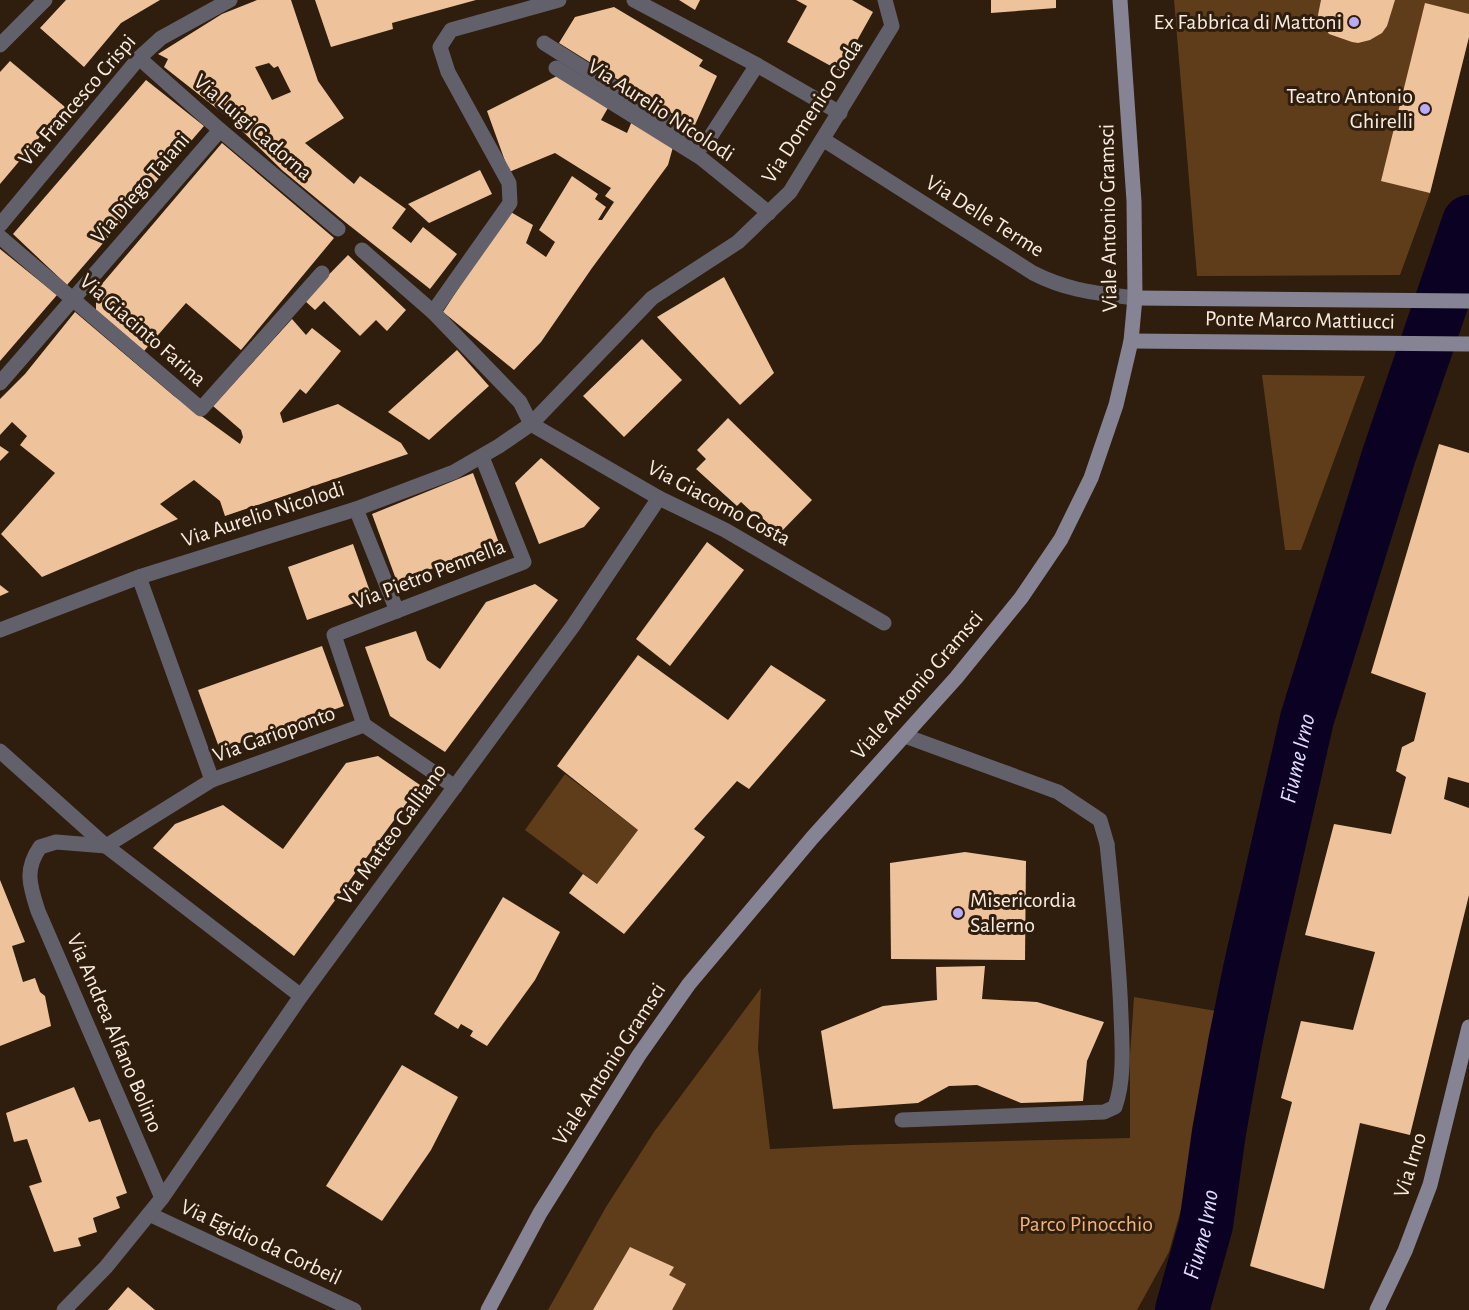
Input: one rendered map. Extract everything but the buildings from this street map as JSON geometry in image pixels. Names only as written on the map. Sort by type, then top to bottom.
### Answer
[{"type":"main road","name":"Viale Antonio Gramsci","points":[[488,1310],[540,1213],[639,1055],[689,984],[812,838],[956,678],[1021,598],[1061,539],[1091,478],[1116,405],[1131,341],[1135,298],[1134,201],[1120,0]]},
{"type":"main road","name":"Ponte Marco Mattiucci","points":[[1135,298],[1469,301]]},
{"type":"main road","name":"Ponte Marco Mattiucci","points":[[1131,341],[1469,344]]},
{"type":"main road","name":"Via Irno","points":[[1377,1310],[1405,1251],[1430,1185],[1469,1027]]},
{"type":"street","points":[[0,45],[45,0]]},
{"type":"street","name":"Via Francesco Crispi","points":[[0,225],[139,58],[161,38],[230,0]]},
{"type":"street","points":[[434,312],[510,203],[508,183],[445,63],[440,47],[451,30],[559,0]]},
{"type":"street","points":[[634,0],[757,65],[840,113]]},
{"type":"street","name":"Via Domenico Coda","points":[[531,424],[652,298],[738,242],[790,192],[892,26],[885,0]]},
{"type":"street","points":[[544,44],[705,145],[757,65]]},
{"type":"street","name":"Via Luigi Cadorna","points":[[139,58],[220,130],[338,229]]},
{"type":"street","name":"Via Aurelio Nicolodi","points":[[556,68],[701,158],[769,213]]},
{"type":"street","name":"Via Diego Taiani","points":[[0,383],[220,130]]},
{"type":"street","name":"Via Delle Terme","points":[[824,140],[1054,284],[1076,290],[1135,298]]},
{"type":"street","name":"Via Giacinto Farina","points":[[0,237],[201,409],[322,273]]},
{"type":"street","points":[[362,250],[434,312],[520,402],[531,424]]},
{"type":"street","name":"Via Aurelio Nicolodi","points":[[0,630],[139,578],[356,509],[454,472],[482,457],[531,424]]},
{"type":"street","name":"Via Giacomo Costa","points":[[531,424],[659,498],[725,530],[884,623]]},
{"type":"street","name":"Via Pietro Pennella","points":[[364,725],[334,635],[524,562],[482,457]]},
{"type":"street","name":"Via Matteo Galliano","points":[[64,1310],[106,1267],[162,1198],[301,996],[573,626],[659,498]]},
{"type":"street","points":[[356,509],[397,610]]},
{"type":"street","points":[[139,578],[212,780]]},
{"type":"street","name":"Via Garioponto","points":[[106,846],[212,780],[364,725],[455,787]]},
{"type":"street","points":[[902,1120],[1104,1112],[1114,1107],[1120,1082],[1122,1039],[1120,970],[1107,844],[1100,820],[1058,792],[905,736]]},
{"type":"street","points":[[1,753],[106,846],[301,996]]},
{"type":"street","name":"Via Andrea Alfano Bolino","points":[[106,846],[56,842],[40,847],[31,860],[30,886],[38,911],[162,1198]]},
{"type":"street","name":"Via Egidio da Corbeil","points":[[149,1214],[354,1310]]},
{"type":"green space","points":[[1174,0],[1469,0],[1469,37],[1430,193],[1400,275],[1197,276]]},
{"type":"green space","points":[[1262,375],[1365,376],[1301,550],[1285,550]]},
{"type":"green space","points":[[565,774],[638,830],[597,884],[525,830]]},
{"type":"green space","name":"Parco Pinocchio","points":[[761,988],[758,1049],[770,1149],[1130,1138],[1130,1056],[1134,997],[1222,1012],[1216,1085],[1169,1252],[1137,1310],[548,1310],[606,1207],[654,1132]]},
{"type":"waterway","name":"Fiume Irno","points":[[1182,1310],[1206,1225],[1235,1043],[1307,719],[1389,455],[1469,222]]},
{"type":"place","name":"Ex Fabbrica di Mattoni","points":[[1354,22]]},
{"type":"place","name":"Teatro Antonio Ghirelli","points":[[1425,109]]},
{"type":"place","name":"Misericordia Salerno","points":[[958,913]]}]
